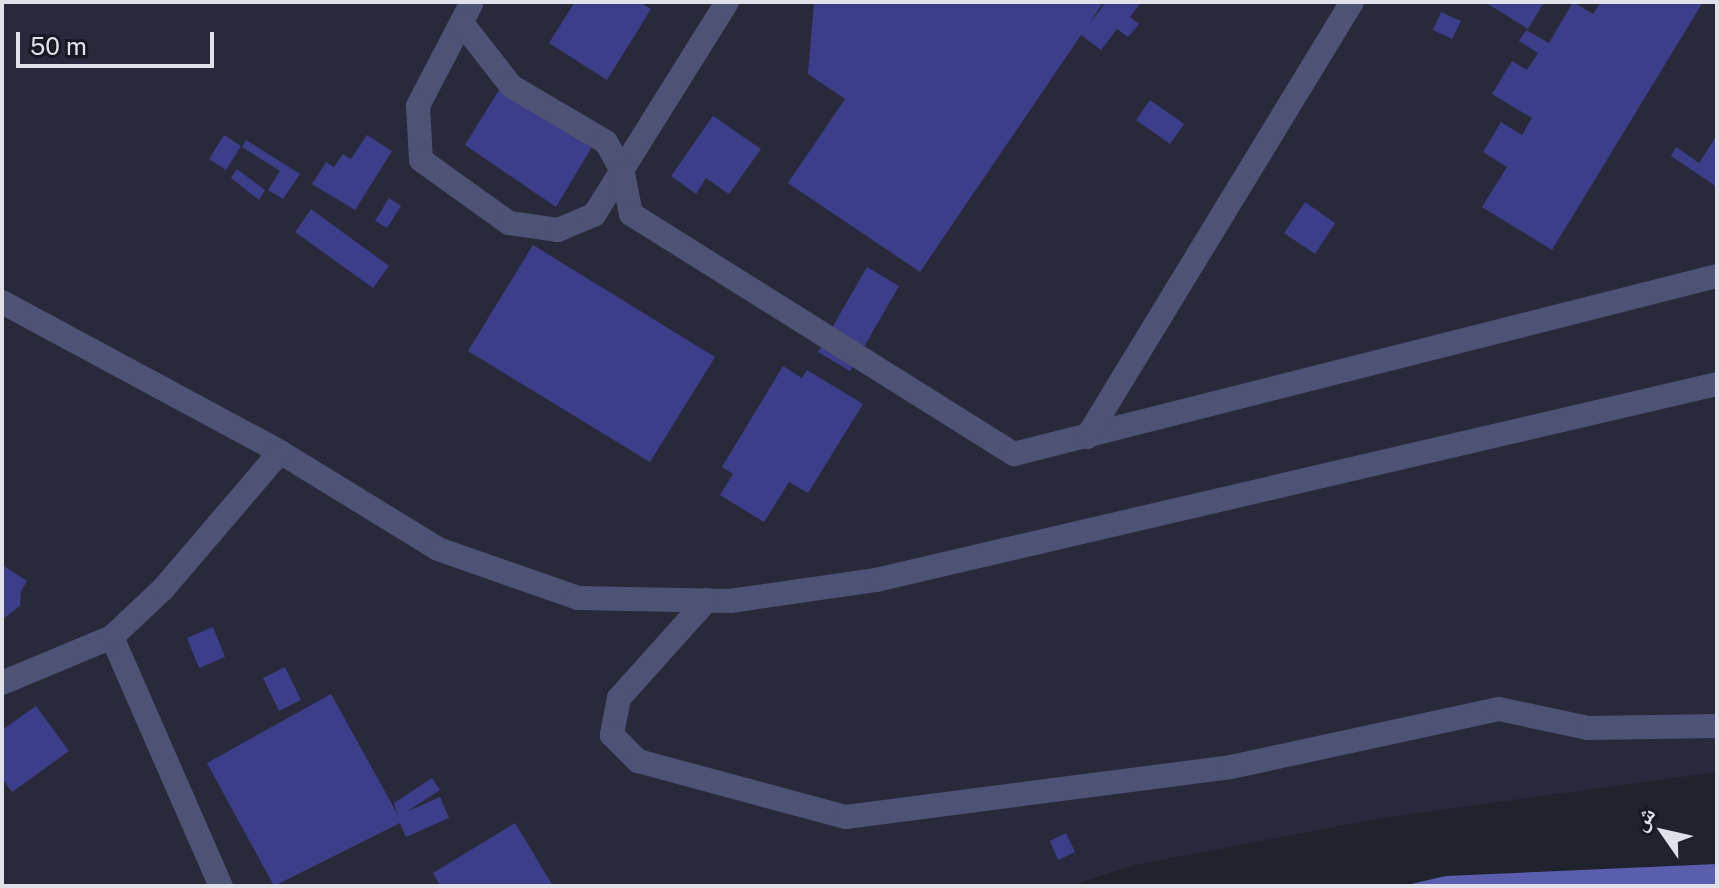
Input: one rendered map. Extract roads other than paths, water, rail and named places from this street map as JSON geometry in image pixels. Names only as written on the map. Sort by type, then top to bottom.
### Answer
[{"type":"lane","points":[[473,8],[418,106],[421,160],[509,223],[558,230],[594,215],[727,2]]},
{"type":"lane","points":[[1087,437],[1352,2]]},
{"type":"lane","points":[[473,8],[511,86],[606,142],[623,173],[631,214],[1014,454],[1717,276]]},
{"type":"lane","points":[[2,302],[280,452],[438,549],[578,598],[707,600],[876,580],[1717,384]]},
{"type":"lane","points":[[2,683],[112,637],[163,589],[280,452]]},
{"type":"lane","points":[[707,600],[619,698],[612,735],[638,761],[846,817],[1231,767],[1499,709],[1588,728],[1717,726]]},
{"type":"lane","points":[[112,637],[221,886]]}]
